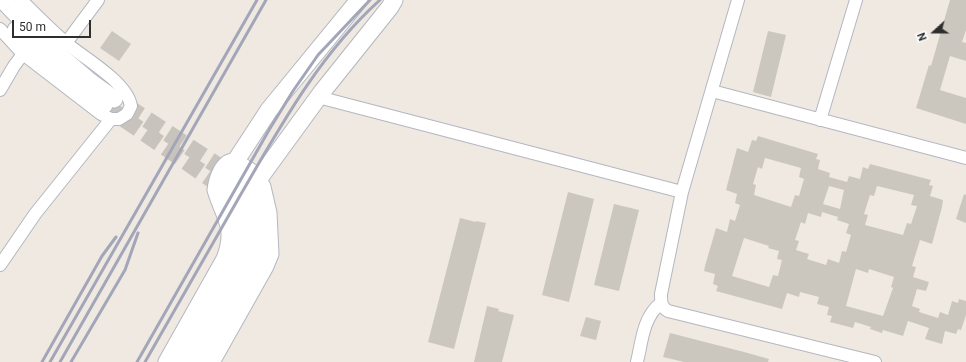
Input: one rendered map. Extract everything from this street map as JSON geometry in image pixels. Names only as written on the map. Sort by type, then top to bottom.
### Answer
[{"type":"street","points":[[3,0],[39,38],[88,80],[119,119],[127,114],[131,106],[130,99],[121,88],[104,71],[66,43],[21,0]]},
{"type":"street","points":[[66,43],[98,0]]},
{"type":"street","points":[[227,173],[269,110],[359,0]]},
{"type":"street","points":[[258,180],[318,97],[390,8],[394,0]]},
{"type":"street","points":[[738,0],[682,192],[661,294],[661,303],[668,311],[826,356],[875,362]]},
{"type":"street","points":[[820,120],[856,0]]},
{"type":"street","points":[[0,14],[32,47],[78,88],[110,107]]},
{"type":"street","points":[[0,29],[23,54],[81,100],[101,114],[110,107]]},
{"type":"street","points":[[0,90],[23,54]]},
{"type":"street","points":[[0,71],[14,66]]},
{"type":"street","points":[[712,91],[966,158]]},
{"type":"street","points":[[318,97],[682,192]]},
{"type":"street","points":[[0,265],[110,107]]},
{"type":"street","points":[[167,362],[225,259],[228,250],[230,228],[216,190],[216,185],[225,166],[231,162],[227,173],[226,188],[231,194],[238,209],[242,224],[242,247],[234,270],[183,362]]},
{"type":"street","points":[[211,362],[265,266],[270,254],[268,214],[262,187],[254,174],[227,173]]},
{"type":"street","points":[[197,362],[245,275],[255,247],[256,238],[254,219],[247,195],[237,179],[227,173]]},
{"type":"street","points":[[637,362],[648,320],[655,308],[661,303]]},
{"type":"building","points":[[950,0],[966,0],[966,30],[962,42],[966,43],[966,61],[950,56],[940,90],[966,98],[966,124],[916,108],[929,65],[931,66]]},
{"type":"building","points":[[112,31],[131,44],[119,61],[100,48]]},
{"type":"building","points":[[768,31],[786,35],[771,97],[753,92]]},
{"type":"building","points":[[758,136],[818,154],[816,159],[820,160],[818,169],[830,173],[829,177],[847,182],[849,176],[860,179],[863,167],[868,169],[870,164],[931,180],[929,185],[933,186],[930,196],[943,200],[942,207],[932,244],[920,240],[912,266],[916,267],[913,277],[929,282],[926,291],[917,289],[912,306],[920,309],[919,312],[938,318],[940,312],[948,315],[952,301],[958,303],[959,299],[966,301],[966,315],[961,330],[958,329],[956,334],[945,331],[942,344],[925,339],[929,328],[908,321],[903,336],[883,330],[882,333],[870,329],[871,327],[855,322],[853,328],[830,322],[832,316],[827,315],[829,307],[817,304],[819,297],[800,292],[799,297],[787,293],[782,309],[716,291],[718,286],[713,284],[715,274],[704,271],[705,266],[716,228],[727,232],[730,219],[735,221],[740,205],[735,203],[737,194],[726,190],[737,148],[748,152],[752,140],[756,141]],"holes":[[[765,158],[801,168],[799,177],[804,179],[799,196],[795,195],[791,207],[754,195],[756,185],[753,184],[758,167],[762,169]],[[829,186],[844,190],[840,209],[823,204]],[[877,186],[914,195],[911,205],[917,206],[911,224],[907,223],[903,235],[865,225],[868,215],[864,214],[870,195],[874,196]],[[822,212],[838,217],[837,220],[849,224],[846,233],[851,235],[846,252],[842,251],[839,263],[828,259],[826,265],[807,259],[809,254],[796,250],[799,241],[795,240],[801,222],[805,224],[808,213],[821,217]],[[744,238],[769,246],[768,248],[779,251],[777,259],[782,260],[778,276],[773,275],[769,287],[732,276]],[[856,269],[868,273],[869,269],[894,277],[891,287],[893,288],[883,316],[846,306]]]},
{"type":"building","points":[[568,192],[594,199],[569,302],[542,295]]},
{"type":"building","points":[[964,194],[966,195],[966,223],[956,219]]},
{"type":"building","points":[[614,204],[639,210],[619,291],[594,285]]},
{"type":"building","points":[[460,218],[486,223],[454,349],[428,342]]},
{"type":"building","points":[[487,306],[499,309],[498,311],[514,315],[502,362],[474,362]]},
{"type":"building","points":[[586,317],[601,321],[596,340],[580,336]]},
{"type":"building","points":[[670,333],[769,359],[768,362],[684,362],[663,357]]},
{"type":"tunnel","points":[[104,105],[220,185]]},
{"type":"tunnel","points":[[126,106],[226,171]]},
{"type":"railway","points":[[50,362],[257,0]]},
{"type":"railway","points":[[60,362],[266,0]]},
{"type":"railway","points":[[137,362],[269,130],[293,91],[318,55],[370,0]]},
{"type":"railway","points":[[145,362],[256,168],[303,91],[339,43],[358,21],[380,0]]},
{"type":"railway","points":[[71,362],[125,270],[138,233]]},
{"type":"railway","points":[[42,362],[102,256],[116,237]]}]
